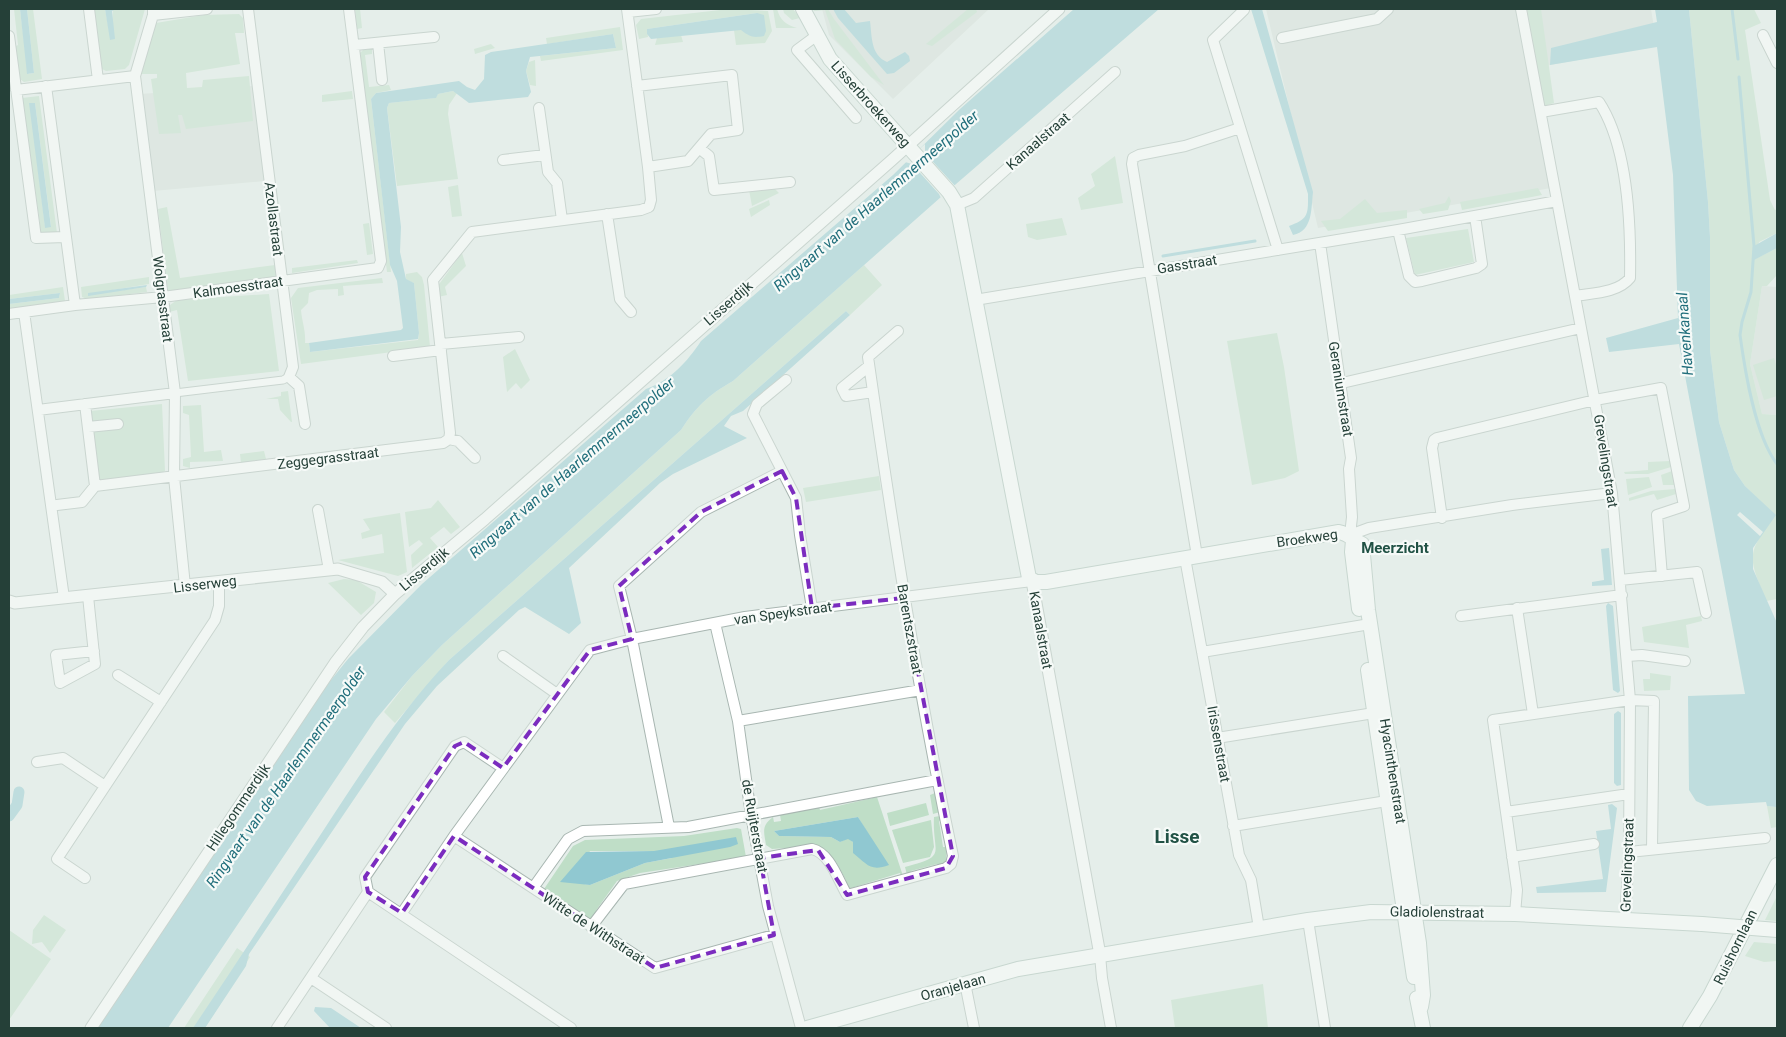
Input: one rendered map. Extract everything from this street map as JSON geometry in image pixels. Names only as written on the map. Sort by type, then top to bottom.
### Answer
[{"type":"main road","name":"Lisserbroekerweg","points":[[803,9],[816,36],[840,70],[949,192]]},
{"type":"main road","name":"Kanaalstraat","points":[[949,192],[957,205],[1026,571],[1032,580]]},
{"type":"main road","name":"Broekweg","points":[[1032,580],[1046,582],[1328,533],[1339,532],[1351,537]]},
{"type":"main road","name":"Hyacinthenstraat","points":[[1351,537],[1362,544],[1363,550],[1366,624],[1374,713],[1392,800]]},
{"type":"main road","name":"Hyacinthenstraat","points":[[1366,624],[1423,995],[1421,1007],[1423,1028]]},
{"type":"main road","name":"Ruishornlaan","points":[[1690,1028],[1710,996],[1777,865]]},
{"type":"main road","name":"Gladiolenstraat","points":[[1100,954],[1308,920],[1371,912],[1409,911],[1515,914],[1777,930]]},
{"type":"main road","name":"Oranjelaan","points":[[807,1028],[1018,969],[1100,954]]},
{"type":"street","points":[[89,9],[98,80]]},
{"type":"street","points":[[153,12],[207,9]]},
{"type":"street","name":"Azollastraat","points":[[248,9],[293,367],[289,377]]},
{"type":"street","points":[[349,9],[355,46],[434,38]]},
{"type":"street","points":[[474,458],[458,441],[449,440],[450,433],[433,280],[472,232],[641,210],[649,207],[651,200],[648,167],[627,10],[656,9]]},
{"type":"street","name":"Lisserdijk","points":[[395,594],[485,519],[911,149],[1059,9]]},
{"type":"street","points":[[1282,38],[1377,19],[1388,9]]},
{"type":"street","name":"Grevelingstraat","points":[[1521,9],[1612,493],[1630,700],[1625,920]]},
{"type":"street","points":[[1244,10],[1213,40],[1278,250]]},
{"type":"street","name":"Wolgrasstraat","points":[[153,12],[135,76],[175,393],[174,477],[186,586]]},
{"type":"street","points":[[1763,35],[1777,63]]},
{"type":"street","points":[[9,36],[10,57],[36,238],[65,237]]},
{"type":"street","name":"Lisserbroekerweg","points":[[816,36],[797,50],[856,118]]},
{"type":"street","points":[[378,43],[382,80]]},
{"type":"street","name":"Kalmoesstraat","points":[[9,314],[75,305],[163,298],[378,268],[381,261],[355,46]]},
{"type":"street","name":"Kanaalstraat","points":[[957,205],[974,198],[1116,72]]},
{"type":"street","points":[[637,86],[732,75],[738,130],[712,134],[688,161],[648,167]]},
{"type":"street","points":[[16,90],[135,76]]},
{"type":"street","points":[[46,86],[75,305]]},
{"type":"street","points":[[1541,112],[1599,102],[1609,116],[1616,140],[1630,217],[1630,278],[1624,285],[1615,289],[1575,296]]},
{"type":"street","points":[[539,108],[548,172],[557,182],[562,220]]},
{"type":"street","name":"Irissenstraat","points":[[1240,128],[1185,146],[1133,158],[1132,164],[1150,270],[1191,557],[1202,652],[1233,826],[1239,855],[1251,880],[1259,928]]},
{"type":"street","points":[[699,148],[709,156],[714,190],[790,182]]},
{"type":"street","points":[[503,160],[545,155]]},
{"type":"street","name":"Gasstraat","points":[[975,300],[1398,230],[1557,200]]},
{"type":"street","points":[[607,214],[620,299],[630,312]]},
{"type":"street","points":[[1398,230],[1410,276],[1415,282],[1422,281],[1476,268],[1482,264],[1475,216]]},
{"type":"street","name":"Geraniumstraat","points":[[1320,243],[1342,383],[1351,458],[1349,469],[1352,517],[1351,537]]},
{"type":"street","points":[[24,312],[64,598]]},
{"type":"street","points":[[1342,383],[1581,328]]},
{"type":"street","points":[[873,392],[846,396],[842,388],[869,366],[868,357],[898,331]]},
{"type":"street","points":[[393,356],[441,347],[519,337]]},
{"type":"street","name":"Barentszstraat","points":[[760,858],[812,849],[818,850],[824,855],[847,895],[946,868],[951,864],[953,856],[937,780],[904,598],[869,366]]},
{"type":"street","points":[[38,410],[283,380],[289,377],[299,386],[305,424]]},
{"type":"street","points":[[786,380],[757,404],[753,414],[796,498],[812,608]]},
{"type":"street","points":[[1442,518],[1432,448],[1434,440],[1442,436],[1595,400],[1661,388],[1684,506],[1657,515],[1662,576]]},
{"type":"street","points":[[57,505],[82,502],[95,486],[84,404]]},
{"type":"street","points":[[88,427],[118,424]]},
{"type":"street","name":"Zeggegrasstraat","points":[[95,486],[443,443],[449,440]]},
{"type":"street","points":[[669,827],[632,639],[619,586],[701,512],[782,471]]},
{"type":"street","name":"Broekweg","points":[[1351,537],[1369,528],[1442,518],[1506,506],[1612,493]]},
{"type":"street","points":[[318,510],[329,570]]},
{"type":"street","name":"Lisserweg","points":[[9,601],[88,596],[338,569],[382,582],[395,594]]},
{"type":"street","points":[[1620,580],[1697,572],[1706,613]]},
{"type":"street","name":"Kanaalstraat","points":[[1032,580],[1100,954],[1102,978],[1111,1028]]},
{"type":"street","name":"van Speykstraat","points":[[402,913],[454,836],[590,650],[632,639],[715,623],[812,608],[904,598],[1032,580]]},
{"type":"street","points":[[85,878],[57,859],[215,620],[219,606],[219,582]]},
{"type":"street","name":"Hillegommerdijk","points":[[91,1028],[335,663],[363,627],[395,594]]},
{"type":"street","points":[[1461,616],[1622,595]]},
{"type":"street","points":[[88,596],[94,651]]},
{"type":"street","points":[[1518,608],[1533,714]]},
{"type":"street","name":"de Ruijterstraat","points":[[715,623],[738,721],[751,815],[774,935],[801,1028]]},
{"type":"street","points":[[1202,652],[1366,624]]},
{"type":"street","points":[[1627,656],[1642,655],[1685,661]]},
{"type":"street","points":[[503,656],[557,694]]},
{"type":"street","points":[[118,675],[161,702]]},
{"type":"street","points":[[738,721],[921,690]]},
{"type":"street","points":[[1515,914],[1517,890],[1493,720],[1630,700],[1654,701],[1652,849]]},
{"type":"street","points":[[1217,738],[1374,713]]},
{"type":"street","points":[[277,1028],[368,892],[365,877],[454,746],[464,742],[503,768]]},
{"type":"street","points":[[37,762],[63,758],[104,786]]},
{"type":"street","points":[[533,888],[568,839],[583,831],[688,827],[937,780]]},
{"type":"street","points":[[1506,812],[1629,794]]},
{"type":"street","points":[[1233,826],[1392,800]]},
{"type":"street","name":"Witte de Withstraat","points":[[454,836],[654,968],[774,935]]},
{"type":"street","points":[[1628,852],[1765,838]]},
{"type":"street","points":[[1512,857],[1594,844]]},
{"type":"street","points":[[591,927],[624,884],[760,858]]},
{"type":"street","points":[[368,892],[571,1028]]},
{"type":"street","points":[[1308,920],[1325,1028]]},
{"type":"street","points":[[311,978],[386,1028]]},
{"type":"street","points":[[965,983],[974,1028]]},
{"type":"highlighted area","points":[[782,471],[796,498],[812,608],[904,598],[953,856],[946,868],[847,895],[818,850],[760,858],[774,935],[655,968],[454,836],[402,913],[368,892],[365,877],[455,746],[464,742],[503,768],[590,650],[632,639],[619,586],[701,512]]},
{"type":"shaded area","points":[[822,9],[989,9],[893,99],[829,35]]},
{"type":"shaded area","points":[[1266,9],[1651,9],[1657,46],[1550,65],[1528,64],[1551,188],[1318,228]]},
{"type":"shaded area","points":[[253,86],[265,181],[153,191],[140,94]]},
{"type":"shaded area","points":[[1762,286],[1777,287],[1777,415],[1762,414],[1750,364]]},
{"type":"green space","points":[[14,9],[20,9],[28,74],[34,73],[27,9],[33,9],[42,79],[24,82],[17,77],[14,47],[18,45]]},
{"type":"green space","points":[[94,9],[105,9],[111,40],[113,9],[145,9],[129,65],[125,69],[106,71],[102,69]]},
{"type":"green space","points":[[355,9],[360,9],[362,28],[357,29]]},
{"type":"green space","points":[[729,9],[768,11],[772,31],[765,43],[736,45],[734,30],[741,30],[757,13],[647,29],[648,37],[639,39],[636,25],[641,19]]},
{"type":"green space","points":[[773,9],[777,9],[784,22],[797,28],[776,28]]},
{"type":"green space","points":[[783,9],[793,9],[800,18],[792,20],[784,13]]},
{"type":"green space","points":[[813,9],[828,9],[884,85],[871,77],[835,39],[825,10],[814,11]]},
{"type":"green space","points":[[968,9],[976,9],[977,12],[932,46],[926,44]]},
{"type":"green space","points":[[1527,9],[1541,9],[1554,103],[1544,106]]},
{"type":"green space","points":[[1689,9],[1754,9],[1761,23],[1745,30],[1770,200],[1775,210],[1777,209],[1777,233],[1759,242],[1755,259],[1777,248],[1777,275],[1767,286],[1762,286],[1750,364],[1762,414],[1777,415],[1777,599],[1766,601],[1753,565],[1753,556],[1759,539],[1775,515],[1745,486],[1734,470],[1719,422],[1710,350],[1710,237],[1708,202]]},
{"type":"green space","points":[[239,14],[243,18],[244,33],[235,33],[240,64],[186,73],[187,88],[202,87],[203,80],[249,76],[253,121],[186,129],[182,115],[178,115],[181,133],[159,134],[151,79],[157,78],[157,74],[140,74],[156,23],[204,15]]},
{"type":"green space","points":[[620,27],[623,50],[541,61],[540,56],[616,48],[613,34],[547,44],[546,38]]},
{"type":"green space","points":[[681,35],[683,42],[655,45],[657,38]]},
{"type":"green space","points":[[491,44],[495,48],[475,54],[474,49]]},
{"type":"green space","points":[[372,48],[372,54],[365,55],[369,87],[389,85],[391,90],[376,93],[371,99],[391,272],[387,272],[360,53],[364,49]]},
{"type":"green space","points":[[535,60],[536,86],[530,85],[526,71],[529,62]]},
{"type":"green space","points":[[352,91],[353,99],[322,102],[322,95]]},
{"type":"green space","points":[[453,91],[457,93],[449,105],[448,114],[458,179],[397,186],[387,108],[389,103],[435,98],[438,94]]},
{"type":"green space","points":[[39,96],[57,233],[39,235],[37,226],[40,224],[22,98]],"holes":[[[30,103],[35,103],[51,226],[45,227]]]},
{"type":"green space","points":[[1115,156],[1123,203],[1081,210],[1078,198],[1095,186],[1091,174]]},
{"type":"green space","points":[[458,185],[462,216],[452,217],[448,187]]},
{"type":"green space","points":[[773,187],[779,193],[752,206],[749,190]]},
{"type":"green space","points":[[1538,188],[1542,195],[1462,210],[1460,202]]},
{"type":"green space","points":[[1449,196],[1451,201],[1448,210],[1423,214],[1419,209],[1445,203]]},
{"type":"green space","points":[[1365,199],[1377,213],[1407,210],[1407,218],[1328,231],[1321,221],[1340,219]]},
{"type":"green space","points":[[769,200],[770,205],[751,217],[749,209]]},
{"type":"green space","points":[[167,207],[180,278],[275,265],[277,277],[168,291],[158,209]]},
{"type":"green space","points":[[1062,218],[1067,235],[1037,240],[1028,237],[1026,224]]},
{"type":"green space","points":[[369,223],[373,254],[367,255],[363,224]]},
{"type":"green space","points":[[1468,229],[1474,262],[1415,275],[1406,238]]},
{"type":"green space","points":[[462,253],[466,266],[445,287],[447,295],[438,297],[437,287]]},
{"type":"green space","points":[[357,260],[358,263],[292,273],[292,268]]},
{"type":"green space","points":[[864,265],[882,285],[850,315],[846,311],[449,660],[395,723],[384,712],[412,676],[442,645],[681,430],[703,402],[733,381]]},
{"type":"green space","points":[[417,272],[422,277],[424,285],[430,347],[301,364],[291,298],[298,288],[382,278],[383,283],[343,286],[344,295],[338,296],[338,289],[317,290],[309,293],[308,303],[301,310],[305,343],[309,343],[310,352],[418,340],[414,283],[406,280],[406,274]]},
{"type":"green space","points":[[149,277],[149,284],[88,295],[146,287],[147,292],[87,299],[82,297],[81,287]]},
{"type":"green space","points":[[63,287],[65,301],[9,309],[9,304],[59,298],[60,293],[9,299],[9,295]]},
{"type":"green space","points":[[269,294],[279,371],[188,381],[177,310],[169,312],[170,305],[177,300]]},
{"type":"green space","points":[[1277,333],[1284,367],[1299,471],[1285,478],[1252,485],[1227,341]]},
{"type":"green space","points":[[515,349],[530,380],[521,389],[516,383],[507,392],[503,357]]},
{"type":"green space","points":[[1774,358],[1777,368],[1777,396],[1764,400],[1753,365]]},
{"type":"green space","points":[[288,391],[292,422],[280,410],[278,399],[266,399],[281,396],[281,392]]},
{"type":"green space","points":[[162,404],[165,471],[157,475],[98,482],[90,411]]},
{"type":"green space","points":[[201,405],[204,452],[221,450],[223,461],[190,462],[190,468],[183,466],[183,459],[191,457],[189,415],[183,413],[183,406]]},
{"type":"green space","points":[[264,451],[266,459],[241,463],[240,454]]},
{"type":"green space","points":[[1670,461],[1671,467],[1648,474],[1625,474],[1624,472],[1648,470],[1648,462]]},
{"type":"green space","points":[[1672,471],[1675,485],[1663,485],[1661,475]]},
{"type":"green space","points":[[879,476],[881,490],[806,502],[803,488]]},
{"type":"green space","points":[[1649,477],[1652,487],[1628,495],[1626,479]]},
{"type":"green space","points":[[1675,489],[1676,494],[1657,500],[1654,494],[1629,501],[1629,498],[1651,491]]},
{"type":"green space","points":[[438,500],[460,527],[451,534],[444,527],[430,538],[438,547],[412,568],[411,555],[423,544],[419,540],[409,547],[405,512],[431,508]]},
{"type":"green space","points":[[400,513],[407,572],[398,576],[338,560],[384,553],[382,534],[362,539],[361,533],[370,530],[363,519]]},
{"type":"green space","points":[[344,579],[356,580],[376,592],[374,603],[361,615],[328,583]]},
{"type":"green space","points":[[1701,616],[1702,621],[1686,625],[1689,648],[1644,642],[1642,627]]},
{"type":"green space","points":[[1650,673],[1671,676],[1670,690],[1644,691],[1643,679],[1650,679]]},
{"type":"green space","points":[[935,793],[940,812],[933,814],[930,795]]},
{"type":"green space","points":[[877,797],[903,876],[901,877],[900,873],[848,889],[843,882],[846,880],[836,862],[833,863],[824,849],[817,846],[772,849],[766,845],[765,826],[773,817],[774,822],[781,821],[780,815],[819,807],[820,810]],"holes":[[[858,817],[870,837],[853,853],[853,842],[848,838],[840,842],[831,837],[779,836],[774,831]]]},
{"type":"green space","points":[[926,803],[929,815],[890,826],[887,813]]},
{"type":"green space","points":[[1776,804],[1777,827],[1771,828],[1767,806],[1776,807]]},
{"type":"green space","points":[[940,816],[943,847],[947,847],[946,862],[938,866],[937,864],[911,871],[911,874],[907,875],[905,867],[928,860],[933,856],[936,846],[934,817]]},
{"type":"green space","points":[[931,820],[934,847],[930,857],[903,863],[892,830]]},
{"type":"green space","points":[[741,829],[746,857],[640,873],[617,881],[597,909],[590,925],[542,892],[573,846],[585,840],[684,836]],"holes":[[[590,851],[654,851],[672,858],[645,863],[590,885],[572,882]]]},
{"type":"green space","points":[[1777,896],[1777,921],[1765,920]]},
{"type":"green space","points":[[44,915],[66,930],[50,953],[42,942],[32,944],[33,930]]},
{"type":"green space","points":[[9,930],[51,959],[9,1020]]},
{"type":"green space","points":[[1754,942],[1777,944],[1777,961],[1764,962],[1745,956]]},
{"type":"green space","points":[[237,948],[250,957],[205,1028],[184,1028]]},
{"type":"green space","points":[[1263,984],[1268,1028],[1175,1028],[1171,1000]]},
{"type":"water","points":[[20,9],[27,9],[34,73],[27,74]]},
{"type":"water","points":[[105,9],[116,9],[112,11],[115,39],[110,40]]},
{"type":"water","points":[[833,9],[844,9],[856,23],[870,21],[873,45],[882,59],[887,62],[905,52],[909,56],[910,61],[894,73],[887,74],[838,18]]},
{"type":"water","name":"Ringvaart van de Haarlemmermeerpolder","points":[[1074,9],[1159,9],[941,197],[733,381],[703,402],[681,430],[442,645],[412,676],[376,719],[168,1028],[97,1028],[327,685],[348,659],[422,584],[646,389],[663,381],[678,370],[701,341],[893,175],[960,109]]},
{"type":"water","points":[[1251,9],[1262,9],[1313,192],[1308,224],[1300,233],[1293,235],[1289,226],[1300,221],[1306,215],[1308,194]]},
{"type":"water","name":"Havenkanaal","points":[[1655,9],[1689,9],[1708,202],[1710,237],[1710,350],[1719,422],[1734,470],[1745,486],[1776,515],[1753,548],[1753,569],[1777,623],[1776,807],[1767,806],[1766,802],[1707,806],[1696,801],[1689,790],[1688,696],[1745,694],[1679,344],[1609,352],[1606,338],[1678,318],[1673,175],[1657,47],[1550,65],[1551,48],[1657,22]]},
{"type":"water","points":[[757,13],[764,15],[766,31],[764,36],[752,36],[741,30],[651,39],[647,34],[647,29]]},
{"type":"water","points":[[613,34],[616,48],[530,57],[526,71],[531,92],[528,97],[469,103],[453,91],[438,94],[436,98],[389,103],[387,108],[401,227],[400,252],[406,279],[414,283],[418,339],[310,352],[309,343],[401,330],[403,328],[397,281],[390,265],[371,99],[376,93],[459,81],[475,90],[484,79],[485,55],[491,52]]},
{"type":"water","points":[[29,103],[35,103],[51,227],[45,228]]},
{"type":"water","points":[[1777,233],[1777,248],[1754,260],[1754,246]]},
{"type":"water","points":[[147,285],[146,287],[88,296],[88,293]]},
{"type":"water","points":[[60,293],[59,298],[9,304],[9,299]]},
{"type":"water","points":[[846,311],[850,315],[743,411],[731,416],[724,426],[747,438],[673,474],[660,483],[569,568],[581,623],[569,634],[525,607],[519,610],[437,686],[405,724],[249,954],[246,966],[205,1028],[193,1028],[381,744],[413,701],[449,660]]},
{"type":"water","points":[[1609,548],[1612,585],[1592,586],[1592,582],[1604,580],[1601,549]]},
{"type":"water","points":[[1608,603],[1613,606],[1620,691],[1618,693],[1613,690],[1606,606]]},
{"type":"water","points":[[1618,711],[1621,713],[1621,785],[1617,786],[1614,783],[1614,714]]},
{"type":"water","points":[[1612,804],[1617,808],[1606,892],[1537,893],[1536,887],[1603,879],[1596,831],[1611,829],[1608,805]]},
{"type":"water","points":[[858,817],[889,865],[877,868],[869,866],[853,853],[853,842],[848,839],[840,842],[831,837],[779,836],[774,831]]},
{"type":"water","points":[[736,837],[738,844],[730,847],[645,863],[590,885],[560,882],[586,852],[654,851]]},
{"type":"water","points":[[315,1007],[331,1008],[361,1028],[330,1028],[314,1011]]},
{"type":"pier","points":[[925,144],[925,153],[957,188],[942,200],[939,194],[912,164],[905,162]]},
{"type":"pier","points":[[1740,512],[1763,532],[1760,536],[1737,515]]},
{"type":"waterway","points":[[1732,9],[1738,59]]},
{"type":"waterway","points":[[1739,77],[1754,246],[1751,292],[1740,335],[1748,384],[1757,420],[1769,452],[1777,464]]},
{"type":"waterway","points":[[1163,256],[1255,241]]},
{"type":"waterway","points":[[9,816],[17,805],[19,792]]},
{"type":"district","name":"Meerzicht","points":[[1395,548]]},
{"type":"district","name":"Lisse","points":[[1177,836]]}]
